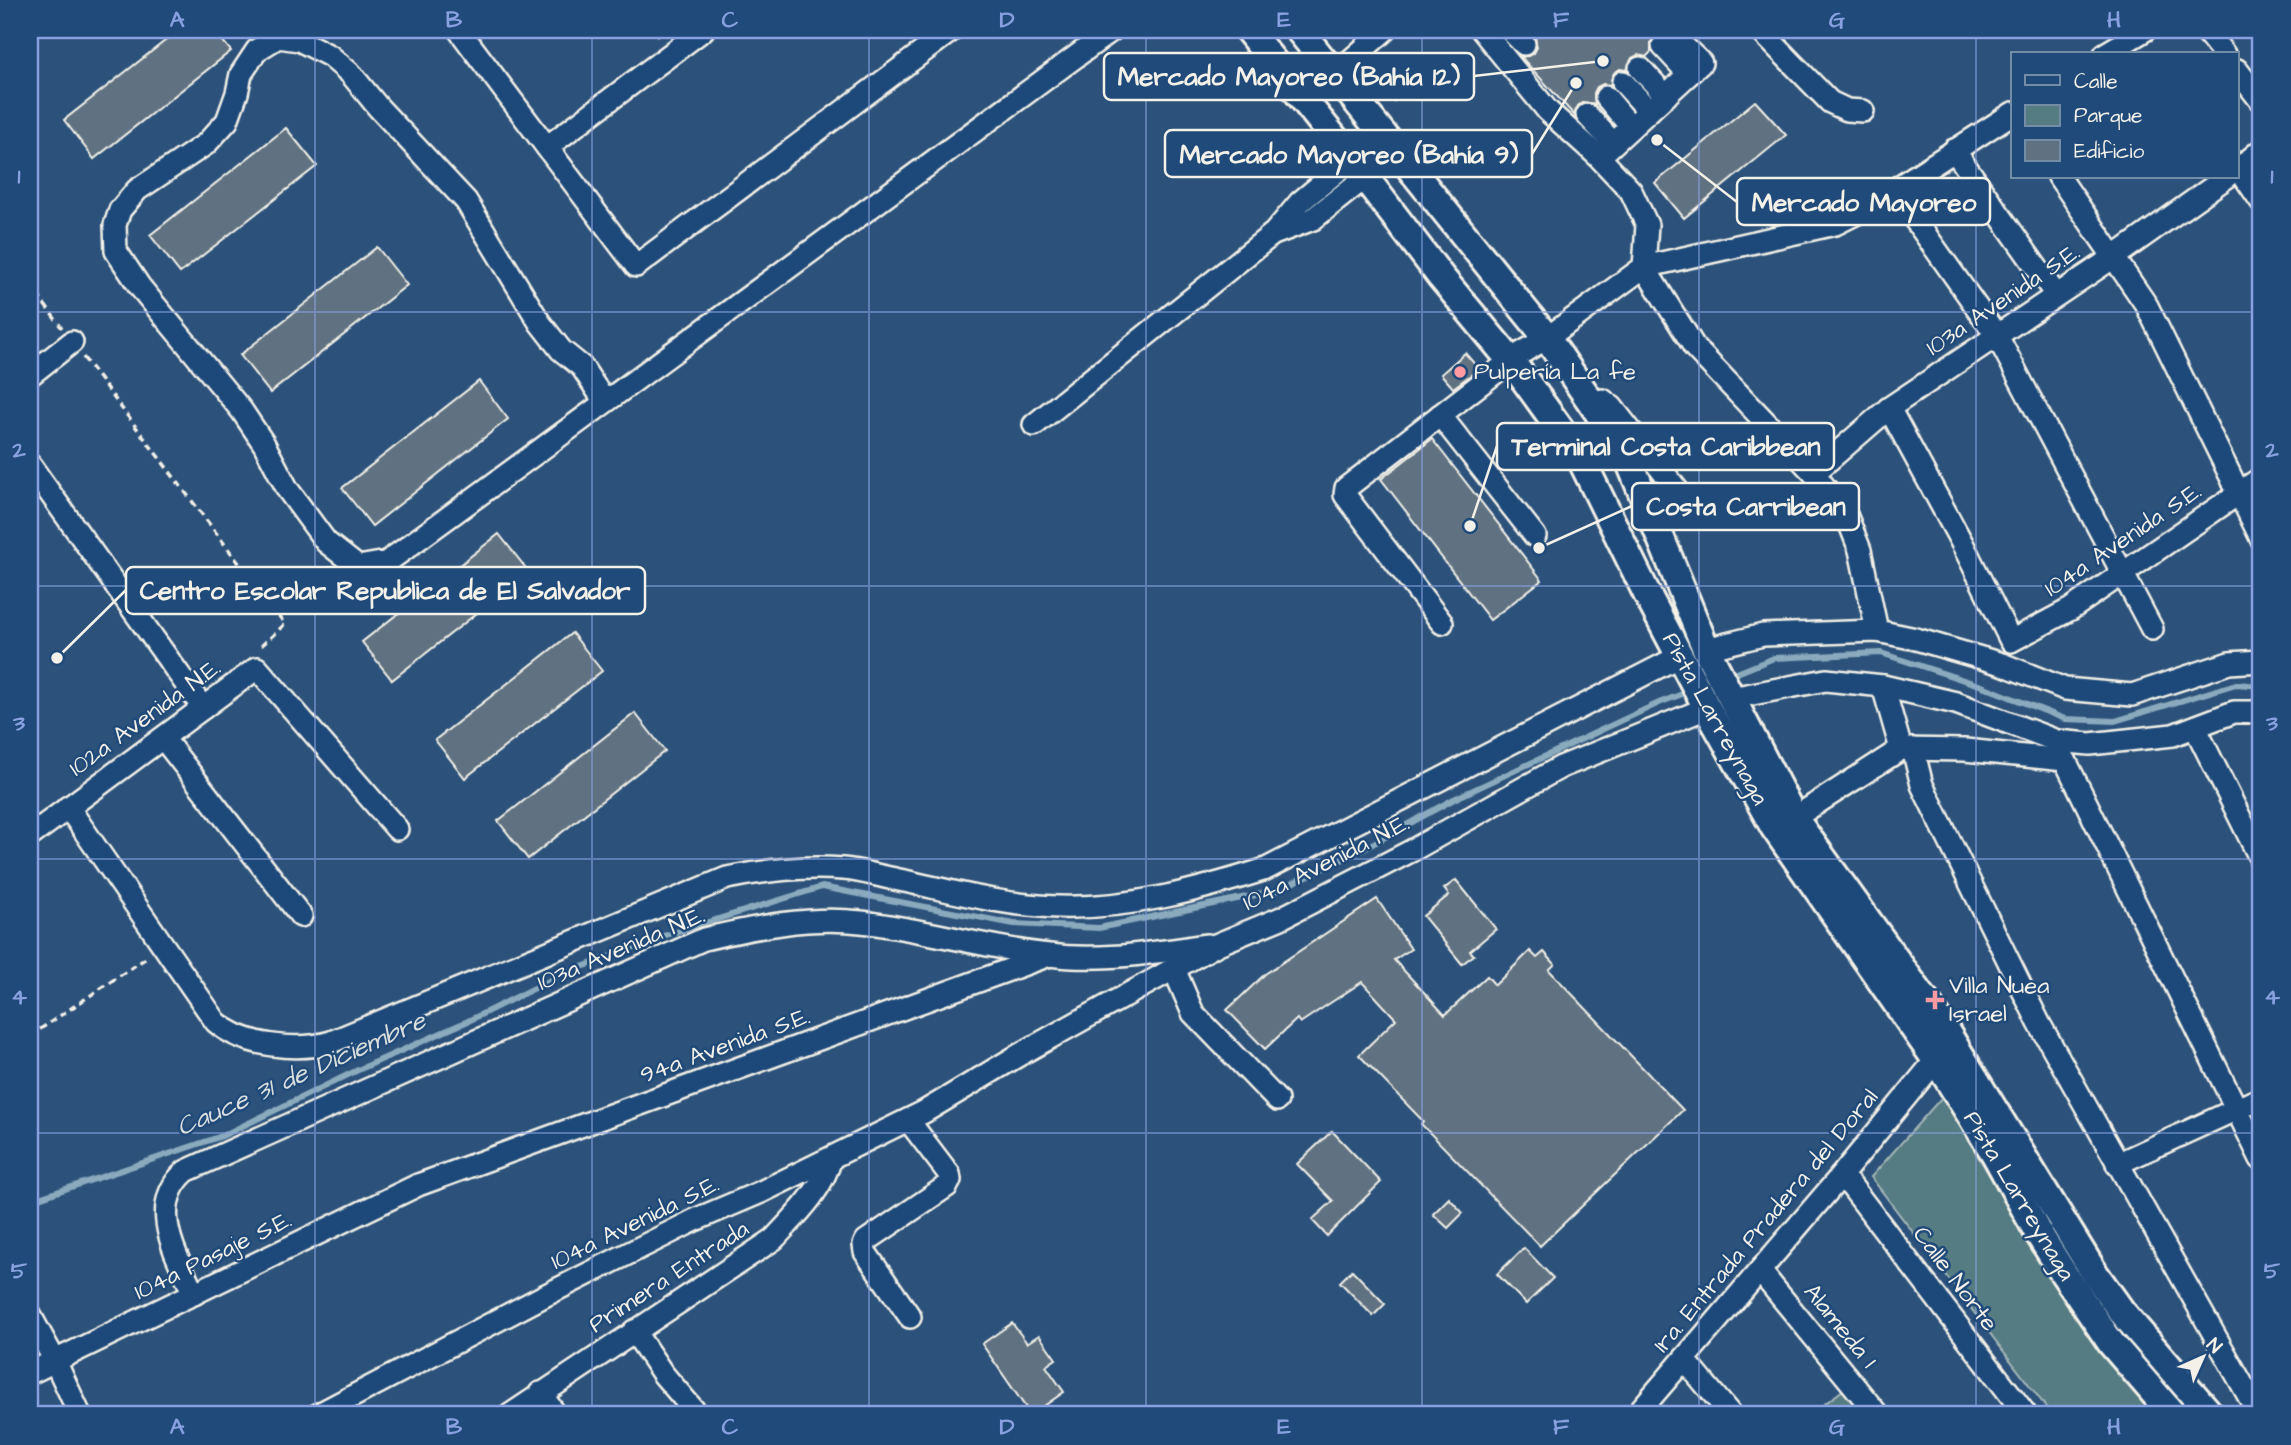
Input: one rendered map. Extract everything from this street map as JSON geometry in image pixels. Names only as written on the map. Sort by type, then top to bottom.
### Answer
[{"type":"main road","name":"Pista Larreynaga","points":[[1248,30],[1441,277],[1511,361],[1579,455],[1682,660],[1718,701],[1794,818],[1937,1017],[2101,1284],[2211,1415]]},
{"type":"main road","name":"Pista Larreynaga","points":[[1299,30],[1547,338],[1626,453],[1707,652],[1718,701],[1774,827],[1936,1060],[1995,1154],[2064,1274],[2111,1343],[2174,1415]]},
{"type":"street","points":[[458,30],[636,266],[952,30]]},
{"type":"street","points":[[547,147],[703,30]]},
{"type":"street","points":[[605,402],[582,367],[561,349],[540,323],[466,201],[378,107],[351,74],[330,56],[299,40],[278,37],[257,50],[241,74],[227,121],[206,144],[137,190],[120,210],[115,225],[117,251],[140,287],[242,411],[264,444],[288,490],[326,542],[359,566],[387,562],[1112,30]]},
{"type":"street","points":[[1335,75],[1385,30]]},
{"type":"street","points":[[1760,30],[1830,102],[1847,110],[1863,111]]},
{"type":"street","points":[[2116,52],[2145,30]]},
{"type":"street","points":[[2205,30],[2222,52]]},
{"type":"street","points":[[1486,31],[1548,111],[1635,124]]},
{"type":"street","points":[[1635,124],[1701,64],[1668,41]]},
{"type":"street","points":[[2238,71],[2261,101]]},
{"type":"street","points":[[1635,124],[1614,91],[1635,124],[1630,191],[1647,225],[1644,267],[1695,348],[1814,473],[1847,517],[1860,550],[1877,631]]},
{"type":"street","points":[[1442,623],[1345,492],[1346,488],[1511,361],[1644,267],[1835,224],[1861,211],[2011,114]]},
{"type":"street","points":[[1034,425],[1274,233],[1300,202],[1359,169],[1390,143]]},
{"type":"street","points":[[1954,150],[2056,295]]},
{"type":"street","name":"103a Avenida S.E.","points":[[2238,166],[2261,150]]},
{"type":"street","points":[[2060,178],[2147,306],[2261,538]]},
{"type":"street","name":"103a Avenida S.E.","points":[[1814,473],[1889,408],[2114,257],[2222,178]]},
{"type":"street","points":[[2230,178],[2261,201]]},
{"type":"street","points":[[1894,190],[1997,336],[2152,629]]},
{"type":"street","points":[[30,376],[72,342]]},
{"type":"street","points":[[1592,402],[1602,400],[1612,407],[1682,496]]},
{"type":"street","name":"104a Avenida S.E.","points":[[1889,408],[1962,542],[2011,641],[2071,609],[2261,478]]},
{"type":"street","points":[[1440,415],[1535,537]]},
{"type":"street","points":[[30,465],[204,708]]},
{"type":"street","points":[[1707,652],[1763,635],[1877,631],[1916,639],[2002,664],[2065,689],[2132,695],[2229,663],[2261,661]]},
{"type":"street","points":[[68,807],[216,1022],[240,1037],[294,1048],[314,1047],[727,878],[753,873],[789,867],[846,869],[1017,903],[1058,907],[1149,900],[1227,881],[1266,869],[1682,660]]},
{"type":"street","points":[[257,668],[397,829]]},
{"type":"street","name":"102a Avenida N.E.","points":[[30,836],[257,668]]},
{"type":"street","name":"104a Avenida N.E.","points":[[976,1080],[1218,944],[1281,918],[1411,851],[1561,767],[1718,701],[1826,680],[1884,686],[1956,703],[2057,741],[2090,744]]},
{"type":"street","points":[[1884,686],[1922,785],[2039,1023],[2254,1410]]},
{"type":"street","points":[[1794,818],[1907,749],[1965,750],[2065,760],[2090,744],[2173,735],[2234,712],[2261,712]]},
{"type":"street","points":[[2195,727],[2261,860]]},
{"type":"street","points":[[163,737],[301,916]]},
{"type":"street","points":[[2065,760],[2261,1159]]},
{"type":"street","name":"103a Avenida N.E.","points":[[194,1294],[167,1226],[169,1192],[174,1181],[186,1171],[704,939],[765,925],[814,920],[861,922],[1049,956],[1118,956],[1218,944]]},
{"type":"street","name":"94a Avenida S.E.","points":[[418,1185],[1049,956]]},
{"type":"street","points":[[1174,969],[1193,1013],[1277,1100]]},
{"type":"street","name":"1ra. Entrada Pradera del Doral","points":[[1636,1415],[1840,1177],[1936,1060]]},
{"type":"street","name":"104a Avenida S.E.","points":[[317,1415],[695,1220],[908,1120],[976,1080]]},
{"type":"street","points":[[2117,1164],[2261,1098]]},
{"type":"street","points":[[908,1120],[950,1174],[950,1180],[947,1186],[866,1241],[864,1245],[865,1252],[910,1317]]},
{"type":"street","name":"Primera Entrada","points":[[510,1415],[774,1239],[806,1205],[827,1173],[831,1158]]},
{"type":"street","name":"Calle Norte","points":[[1840,1177],[1851,1186],[2026,1415]]},
{"type":"street","name":"104a Pasaje S.E.","points":[[30,1373],[418,1185]]},
{"type":"street","name":"Alameda 1","points":[[1760,1271],[1878,1415]]},
{"type":"street","points":[[30,1315],[80,1415]]},
{"type":"street","points":[[634,1331],[663,1374],[698,1415]]},
{"type":"street","points":[[1684,1359],[1731,1415]]},
{"type":"street","points":[[540,1393],[556,1415]]},
{"type":"path","points":[[30,285],[285,624],[249,658],[257,668]]},
{"type":"path","points":[[30,1036],[165,945]]},
{"type":"green space","points":[[1942,1097],[2023,1230],[2157,1415],[2052,1415],[1871,1177]]},
{"type":"green space","points":[[1843,1390],[1862,1415],[1810,1415]]},
{"type":"building","points":[[179,30],[214,30],[231,51],[94,159],[64,120]]},
{"type":"building","points":[[1544,30],[1662,30],[1651,42],[1651,52],[1646,57],[1638,55],[1632,58],[1627,70],[1620,69],[1614,73],[1610,85],[1597,87],[1594,93],[1595,104],[1583,102],[1574,115],[1521,57],[1534,53],[1537,47],[1535,38]]},
{"type":"building","points":[[1390,73],[1406,91],[1394,101],[1379,83]]},
{"type":"building","points":[[1755,101],[1786,135],[1684,218],[1655,183]]},
{"type":"building","points":[[286,128],[317,166],[180,273],[150,235]]},
{"type":"building","points":[[377,247],[407,285],[270,393],[240,355]]},
{"type":"building","name":"Pulpería La fe","points":[[1465,353],[1479,369],[1453,388],[1441,374]]},
{"type":"building","points":[[479,381],[508,419],[372,526],[342,488]]},
{"type":"building","points":[[1432,439],[1542,580],[1490,620],[1381,479]]},
{"type":"building","points":[[499,534],[529,572],[392,680],[362,642]]},
{"type":"building","points":[[572,633],[602,671],[465,778],[435,740]]},
{"type":"building","points":[[635,713],[665,751],[528,859],[498,821]]},
{"type":"building","points":[[1456,880],[1496,929],[1470,951],[1474,955],[1462,964],[1423,916],[1449,895],[1444,889]]},
{"type":"building","points":[[1377,899],[1411,949],[1394,960],[1445,1015],[1487,976],[1495,985],[1530,951],[1537,958],[1544,952],[1555,964],[1549,970],[1683,1110],[1540,1246],[1421,1124],[1423,1121],[1359,1055],[1396,1019],[1362,982],[1300,1023],[1297,1019],[1265,1049],[1227,1010],[1265,974]]},
{"type":"building","points":[[1332,1131],[1381,1182],[1327,1236],[1312,1220],[1333,1201],[1297,1164]]},
{"type":"building","points":[[1449,1198],[1463,1213],[1448,1228],[1433,1214]]},
{"type":"building","points":[[1524,1248],[1553,1278],[1526,1304],[1497,1274]]},
{"type":"building","points":[[1352,1270],[1385,1304],[1373,1316],[1340,1282]]},
{"type":"building","points":[[1012,1323],[1027,1343],[1039,1335],[1056,1359],[1046,1366],[1064,1392],[1031,1415],[982,1344]]},
{"type":"waterway","points":[[1727,677],[1774,658],[1881,653],[1982,686],[2065,719],[2115,721],[2236,684],[2261,686]]},
{"type":"waterway","name":"Cauce 31 de Diciembre","points":[[30,1201],[222,1136],[561,975],[663,936],[822,887],[1014,924],[1099,928],[1275,891],[1354,854],[1454,799],[1690,691]]},
{"type":"place","name":"Mercado Mayoreo (Bahía 12)","points":[[1603,61]]},
{"type":"place","name":"Mercado Mayoreo (Bahía 9)","points":[[1576,83]]},
{"type":"place","name":"Mercado Mayoreo","points":[[1657,140]]},
{"type":"place","name":"Pulpería La fe","points":[[1460,372]]},
{"type":"place","name":"Terminal Costa Caribbean","points":[[1470,526]]},
{"type":"place","name":"Costa Carribean","points":[[1539,548]]},
{"type":"place","name":"Centro Escolar Republica de El Salvador","points":[[57,658]]},
{"type":"place","name":"Villa Nuea Israel","points":[[1935,1000]]}]
